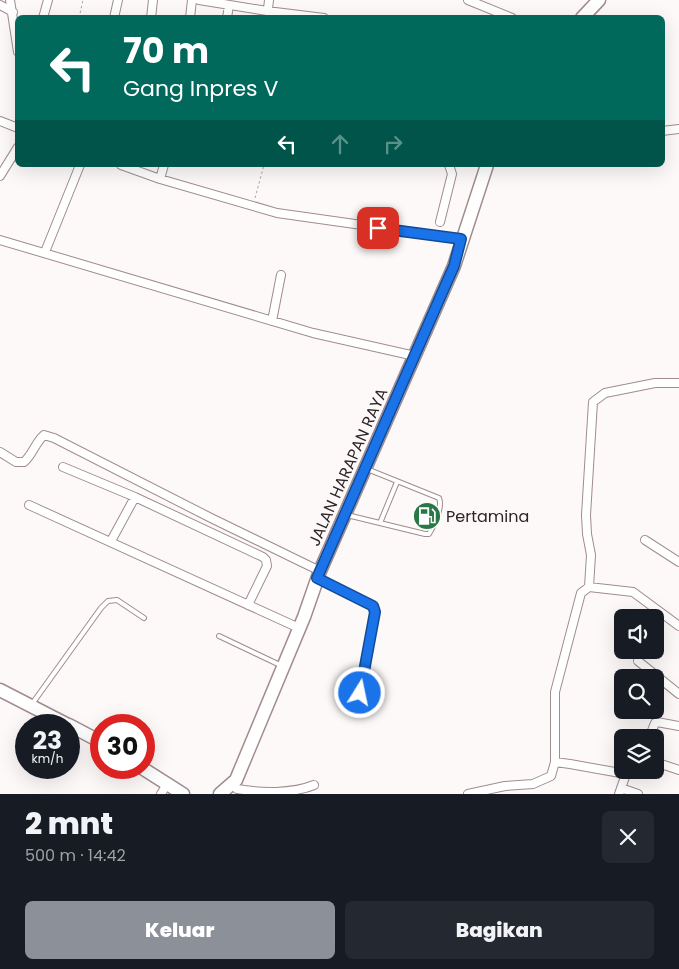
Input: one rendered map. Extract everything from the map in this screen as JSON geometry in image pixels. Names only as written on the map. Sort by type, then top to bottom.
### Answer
[{"type":"main road","points":[[585,15],[599,0]]},
{"type":"main road","name":"JALAN HARAPAN RAYA","points":[[237,788],[318,574],[454,266],[485,167]]},
{"type":"main road","points":[[0,690],[47,714]]},
{"type":"main road","points":[[154,779],[164,789],[184,794]]},
{"type":"main road","points":[[220,794],[237,788]]},
{"type":"street","points":[[10,0],[15,28]]},
{"type":"street","points":[[44,15],[48,0]]},
{"type":"street","points":[[115,15],[118,0]]},
{"type":"street","points":[[151,15],[153,0]]},
{"type":"street","points":[[190,15],[192,0]]},
{"type":"street","points":[[198,0],[267,14],[281,15]]},
{"type":"street","points":[[267,14],[269,0]]},
{"type":"street","points":[[468,0],[505,15]]},
{"type":"street","points":[[0,5],[13,12]]},
{"type":"street","points":[[227,15],[229,5]]},
{"type":"street","points":[[0,121],[15,127]]},
{"type":"street","points":[[665,130],[679,129]]},
{"type":"street","points":[[0,176],[15,152]]},
{"type":"street","points":[[45,252],[79,167]]},
{"type":"street","points":[[128,167],[160,180],[277,213],[461,239]]},
{"type":"street","points":[[160,180],[163,167]]},
{"type":"street","points":[[440,222],[452,174],[450,167]]},
{"type":"street","points":[[0,240],[328,337],[415,356]]},
{"type":"street","points":[[272,321],[281,275]]},
{"type":"street","points":[[589,587],[591,555],[586,516],[593,402],[605,393],[655,383],[679,383]]},
{"type":"street","points":[[0,452],[16,462],[24,462],[32,454],[38,440],[44,436],[54,438],[318,574],[373,606],[375,612],[360,693]]},
{"type":"street","points":[[63,467],[135,497],[263,557],[266,560],[266,566],[248,605]]},
{"type":"street","points":[[111,541],[135,497]]},
{"type":"street","points":[[29,505],[299,628]]},
{"type":"street","points":[[645,540],[679,562]]},
{"type":"street","points":[[468,794],[505,786],[533,784],[551,776],[555,762],[555,692],[581,593],[589,587],[633,592],[679,626]]},
{"type":"street","points":[[638,661],[679,694]]},
{"type":"street","points":[[653,729],[657,722],[679,726]]},
{"type":"street","points":[[555,762],[614,770]]},
{"type":"street","points":[[664,765],[679,770]]},
{"type":"street","points":[[626,779],[620,791],[638,794]]},
{"type":"street","points":[[237,788],[255,792],[296,792],[314,786]]},
{"type":"lane","points":[[345,515],[425,534],[429,534],[432,529],[441,500],[365,468]]},
{"type":"lane","points":[[380,523],[398,482]]},
{"type":"lane","points":[[31,706],[101,608],[108,601],[117,600],[144,618]]},
{"type":"lane","points":[[219,636],[282,666]]},
{"type":"path","points":[[80,15],[82,0]]},
{"type":"path","points":[[253,206],[263,167]]},
{"type":"place","name":"Pertamina","points":[[427,516]]},
{"type":"route","points":[[360,693],[375,612],[373,606],[317,578],[454,266],[461,239],[378,228]]}]
